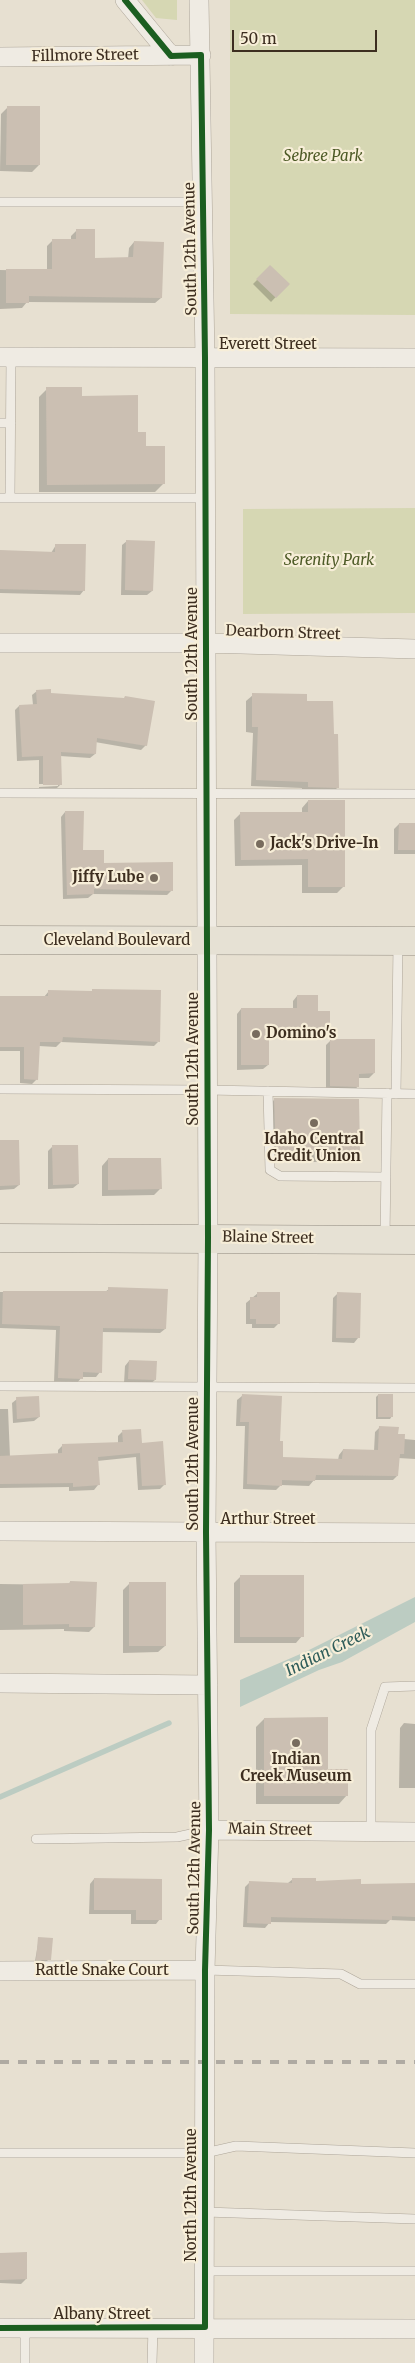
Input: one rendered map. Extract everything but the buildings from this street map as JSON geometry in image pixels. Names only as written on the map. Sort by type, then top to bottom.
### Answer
[{"type":"main road","name":"Cleveland Boulevard","points":[[0,940],[407,941]]},
{"type":"main road","name":"Blaine Street","points":[[0,1238],[415,1240]]},
{"type":"street","points":[[125,0],[171,56]]},
{"type":"street","name":"South 12th Avenue","points":[[199,0],[205,358],[206,643],[208,1238],[206,1532],[209,1830],[205,1970],[206,2062]]},
{"type":"street","name":"Fillmore Street","points":[[0,57],[201,55]]},
{"type":"street","name":"Everett Street","points":[[5,357],[415,358]]},
{"type":"street","name":"Dearborn Street","points":[[0,643],[206,643],[415,649]]},
{"type":"street","name":"Arthur Street","points":[[0,1531],[415,1533]]},
{"type":"street","points":[[0,1683],[208,1685]]},
{"type":"street","name":"Main Street","points":[[209,1830],[415,1832]]},
{"type":"street","name":"Rattle Snake Court","points":[[0,1971],[205,1970]]},
{"type":"street","name":"North 12th Avenue","points":[[204,2363],[206,2062]]},
{"type":"street","name":"Albany Street","points":[[0,2328],[415,2329]]},
{"type":"lane","points":[[0,202],[203,202]]},
{"type":"lane","points":[[5,357],[11,423],[10,498]]},
{"type":"lane","points":[[0,423],[11,423]]},
{"type":"lane","points":[[0,498],[205,498]]},
{"type":"lane","points":[[0,793],[415,794]]},
{"type":"lane","points":[[385,1239],[386,1177],[392,1094],[407,941]]},
{"type":"lane","points":[[0,1089],[415,1094]]},
{"type":"lane","points":[[268,1091],[270,1170],[280,1176],[386,1177]]},
{"type":"lane","points":[[0,1386],[415,1388]]},
{"type":"lane","points":[[371,1832],[371,1730],[385,1687],[415,1686]]},
{"type":"lane","name":"Main Street","points":[[36,1839],[177,1837],[209,1830]]},
{"type":"lane","points":[[205,1970],[341,1974],[360,1984],[415,1984]]},
{"type":"lane","points":[[0,2153],[205,2153],[236,2146],[415,2152]]},
{"type":"lane","points":[[205,2212],[415,2218]]},
{"type":"lane","points":[[205,2272],[415,2271]]},
{"type":"lane","points":[[152,2363],[153,2327]]},
{"type":"lane","points":[[25,2328],[25,2363]]},
{"type":"green space","points":[[142,0],[177,0],[177,20],[156,18]]},
{"type":"green space","name":"Sebree Park","points":[[230,0],[415,0],[415,315],[230,314]]},
{"type":"green space","name":"Serenity Park","points":[[415,508],[415,613],[243,614],[243,509]]},
{"type":"water","points":[[415,1597],[415,1622],[342,1662],[319,1670],[240,1707],[240,1680],[305,1652]]},
{"type":"waterway","name":"Indian Creek","points":[[0,1797],[169,1723]]},
{"type":"railway","points":[[0,2062],[415,2062]]},
{"type":"cycle path","points":[[0,2328],[205,2327],[205,1970],[209,1830],[206,1532],[208,1237],[205,358],[201,55],[171,56],[125,0]]},
{"type":"place","name":"Jack's Drive-In","points":[[260,844]]},
{"type":"place","name":"Jiffy Lube","points":[[154,878]]},
{"type":"place","name":"Domino's","points":[[256,1034]]},
{"type":"place","name":"Idaho Central Credit Union","points":[[314,1123]]},
{"type":"place","name":"Indian Creek Museum","points":[[296,1743]]}]
